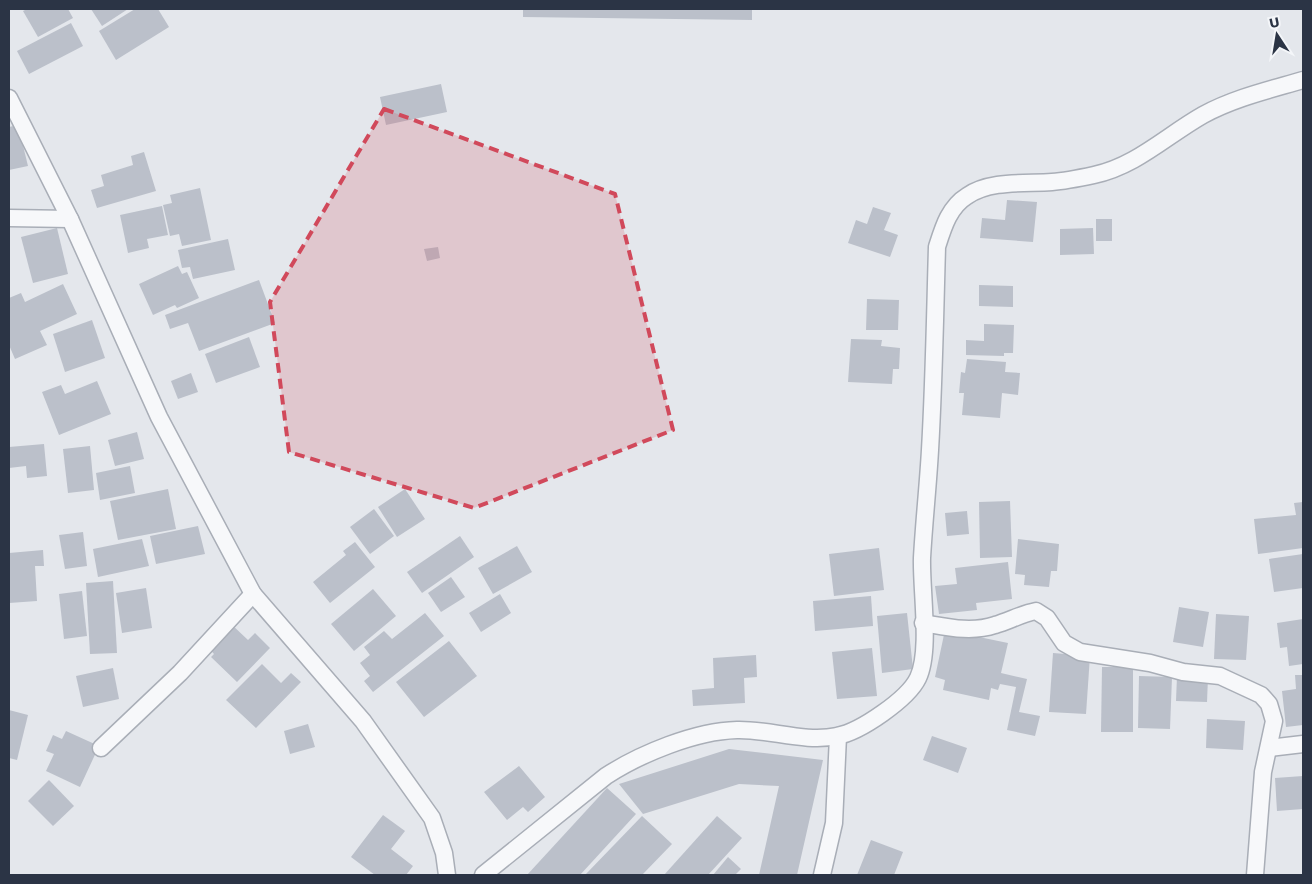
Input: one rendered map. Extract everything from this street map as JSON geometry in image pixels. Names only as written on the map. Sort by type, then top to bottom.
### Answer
[{"type":"street","points":[[483,875],[606,776],[627,763],[663,748],[697,737],[736,730],[815,737],[838,736],[863,724],[900,700],[918,678],[922,660],[924,623],[922,560],[930,449],[937,247],[944,224],[954,206],[967,195],[982,189],[1002,185],[1054,182],[1094,175],[1123,166],[1222,105],[1303,80]]},
{"type":"street","points":[[9,98],[70,219],[159,418],[254,594],[363,721],[432,818],[441,842],[447,875]]},
{"type":"street","points":[[9,218],[70,219]]},
{"type":"street","points":[[101,748],[180,673],[254,594]]},
{"type":"street","points":[[924,623],[974,629],[994,626],[1036,611],[1047,618],[1064,643],[1080,652],[1150,663],[1183,672],[1220,676],[1261,694],[1269,704],[1274,721],[1264,772],[1255,875]]},
{"type":"street","points":[[822,875],[834,823],[838,736]]},
{"type":"street","points":[[1268,748],[1303,744]]},
{"type":"highlighted area","points":[[384,109],[615,194],[673,430],[474,508],[289,452],[270,302]]},
{"type":"building","points":[[27,9],[68,9],[73,18],[38,37],[23,11]]},
{"type":"building","points":[[91,9],[128,9],[102,26]]},
{"type":"building","points":[[135,9],[158,9],[169,27],[116,60],[99,31]]},
{"type":"building","points":[[523,9],[752,9],[752,20],[523,17]]},
{"type":"building","points":[[71,23],[83,46],[29,74],[17,51]]},
{"type":"building","points":[[441,84],[447,112],[386,125],[380,97]]},
{"type":"building","points":[[18,125],[28,166],[9,170],[9,127]]},
{"type":"building","points":[[144,152],[156,191],[97,208],[91,190],[104,186],[101,175],[133,165],[131,156]]},
{"type":"building","points":[[200,188],[211,240],[182,246],[179,234],[170,236],[163,205],[172,203],[170,195]]},
{"type":"building","points":[[1007,200],[1037,202],[1033,242],[980,238],[982,218],[1005,220]]},
{"type":"building","points":[[162,206],[168,235],[147,239],[149,248],[128,253],[120,215]]},
{"type":"building","points":[[873,207],[891,213],[884,230],[898,235],[890,257],[848,243],[856,220],[867,224]]},
{"type":"building","points":[[1096,219],[1112,219],[1112,241],[1096,241]]},
{"type":"building","points":[[57,228],[68,274],[33,283],[21,237]]},
{"type":"building","points":[[1093,228],[1094,254],[1060,255],[1060,229]]},
{"type":"building","points":[[228,239],[235,270],[193,279],[190,267],[182,268],[178,250]]},
{"type":"building","points":[[438,247],[440,258],[427,261],[424,249]]},
{"type":"building","points":[[178,266],[182,274],[187,272],[199,298],[177,308],[175,305],[153,315],[139,284]]},
{"type":"building","points":[[259,280],[275,323],[199,351],[188,323],[170,329],[165,315]]},
{"type":"building","points":[[63,284],[77,314],[40,331],[47,345],[15,359],[9,345],[9,298],[21,293],[25,302]]},
{"type":"building","points":[[979,285],[1013,286],[1013,307],[979,306]]},
{"type":"building","points":[[867,299],[899,300],[898,330],[866,330]]},
{"type":"building","points":[[92,320],[105,358],[65,372],[53,334]]},
{"type":"building","points":[[984,324],[1014,325],[1013,353],[1004,353],[1004,356],[966,355],[966,340],[984,341]]},
{"type":"building","points":[[249,337],[260,367],[216,383],[205,354]]},
{"type":"building","points":[[851,339],[882,340],[881,346],[900,348],[899,369],[893,369],[892,384],[848,382]]},
{"type":"building","points":[[967,359],[1006,362],[1005,372],[1020,373],[1018,395],[1002,393],[1000,418],[962,415],[964,393],[959,393],[961,372],[965,373]]},
{"type":"building","points":[[191,373],[198,392],[178,399],[171,381]]},
{"type":"building","points":[[97,381],[111,414],[59,435],[42,392],[61,385],[65,394]]},
{"type":"building","points":[[137,432],[144,459],[115,466],[108,440]]},
{"type":"building","points":[[44,444],[47,476],[27,478],[26,466],[9,468],[9,447]]},
{"type":"building","points":[[90,446],[94,490],[68,493],[63,449]]},
{"type":"building","points":[[130,466],[135,493],[100,500],[96,473]]},
{"type":"building","points":[[168,489],[176,529],[118,540],[110,501]]},
{"type":"building","points":[[405,489],[425,519],[397,537],[378,507]]},
{"type":"building","points":[[1010,501],[1012,557],[980,558],[979,502]]},
{"type":"building","points":[[1303,502],[1303,548],[1258,554],[1254,519],[1296,515],[1294,503]]},
{"type":"building","points":[[374,509],[394,536],[370,554],[350,527]]},
{"type":"building","points":[[967,511],[969,534],[947,536],[945,513]]},
{"type":"building","points":[[198,526],[205,554],[156,564],[150,536]]},
{"type":"building","points":[[83,532],[87,566],[65,569],[59,535]]},
{"type":"building","points":[[460,536],[474,557],[422,593],[407,572]]},
{"type":"building","points":[[142,539],[149,566],[98,577],[93,549]]},
{"type":"building","points":[[1018,539],[1059,544],[1057,571],[1051,571],[1049,587],[1024,585],[1025,575],[1015,574]]},
{"type":"building","points":[[355,542],[375,567],[330,603],[313,582],[346,555],[343,551]]},
{"type":"building","points":[[517,546],[532,572],[493,594],[478,568]]},
{"type":"building","points":[[879,548],[884,590],[834,596],[829,554]]},
{"type":"building","points":[[43,550],[44,566],[35,566],[37,601],[9,603],[9,553]]},
{"type":"building","points":[[1303,554],[1303,588],[1274,592],[1269,559]]},
{"type":"building","points":[[1008,562],[1012,599],[976,603],[977,610],[939,614],[935,586],[957,584],[955,568]]},
{"type":"building","points":[[451,577],[465,597],[441,612],[428,593]]},
{"type":"building","points":[[113,581],[117,653],[90,654],[86,583]]},
{"type":"building","points":[[146,588],[152,628],[122,633],[116,593]]},
{"type":"building","points":[[373,589],[396,616],[354,651],[331,624]]},
{"type":"building","points":[[82,591],[87,636],[64,639],[59,594]]},
{"type":"building","points":[[500,594],[511,613],[481,632],[469,613]]},
{"type":"building","points":[[871,596],[873,626],[815,631],[813,601]]},
{"type":"building","points":[[1179,607],[1209,612],[1203,647],[1173,642]]},
{"type":"building","points":[[425,613],[444,636],[373,692],[364,681],[370,676],[360,663],[370,655],[364,647],[384,631],[392,639]]},
{"type":"building","points":[[907,613],[913,669],[882,673],[877,616]]},
{"type":"building","points":[[1216,614],[1249,616],[1246,660],[1214,659]]},
{"type":"building","points":[[1303,619],[1303,664],[1289,666],[1287,647],[1280,648],[1277,623]]},
{"type":"building","points":[[230,623],[248,640],[255,633],[270,648],[237,682],[211,657],[214,654],[207,646]]},
{"type":"building","points":[[945,630],[1008,643],[1001,673],[1027,679],[1019,712],[1040,716],[1035,736],[1007,730],[1016,687],[1000,684],[998,690],[991,688],[989,700],[943,690],[945,680],[935,677]]},
{"type":"building","points":[[449,641],[477,676],[424,717],[396,682]]},
{"type":"building","points":[[872,648],[877,696],[837,699],[832,652]]},
{"type":"building","points":[[1053,653],[1090,656],[1086,714],[1049,712]]},
{"type":"building","points":[[756,655],[757,677],[744,678],[745,703],[693,706],[692,690],[714,688],[713,658]]},
{"type":"building","points":[[262,664],[281,683],[291,673],[301,682],[256,728],[226,700]]},
{"type":"building","points":[[1102,667],[1133,667],[1133,732],[1101,732]]},
{"type":"building","points":[[113,668],[119,699],[83,707],[76,676]]},
{"type":"building","points":[[1295,675],[1303,675],[1303,725],[1286,727],[1282,691],[1296,689]]},
{"type":"building","points":[[1139,676],[1172,677],[1170,729],[1138,728]]},
{"type":"building","points":[[1177,676],[1208,677],[1207,702],[1176,701]]},
{"type":"building","points":[[9,710],[28,715],[17,760],[9,758]]},
{"type":"building","points":[[1207,719],[1245,721],[1243,750],[1206,748]]},
{"type":"building","points":[[308,724],[315,747],[290,754],[284,731]]},
{"type":"building","points":[[66,731],[99,746],[80,787],[46,771],[54,754],[46,751],[53,735],[62,739]]},
{"type":"building","points":[[932,736],[967,748],[958,773],[923,760]]},
{"type":"building","points":[[729,749],[823,760],[797,875],[759,875],[779,786],[739,784],[643,814],[619,784]]},
{"type":"building","points":[[519,766],[545,797],[528,812],[523,807],[507,820],[484,792]]},
{"type":"building","points":[[1303,776],[1303,809],[1277,811],[1275,778]]},
{"type":"building","points":[[49,780],[74,806],[53,826],[28,801]]},
{"type":"building","points":[[607,788],[636,814],[580,875],[527,875]]},
{"type":"building","points":[[383,815],[405,831],[391,849],[413,866],[406,875],[375,875],[351,857]]},
{"type":"building","points":[[642,816],[672,844],[642,875],[585,875]]},
{"type":"building","points":[[717,816],[742,838],[708,875],[664,875]]},
{"type":"building","points":[[871,840],[903,852],[894,875],[857,875]]},
{"type":"building","points":[[728,857],[741,869],[735,875],[713,875]]}]
